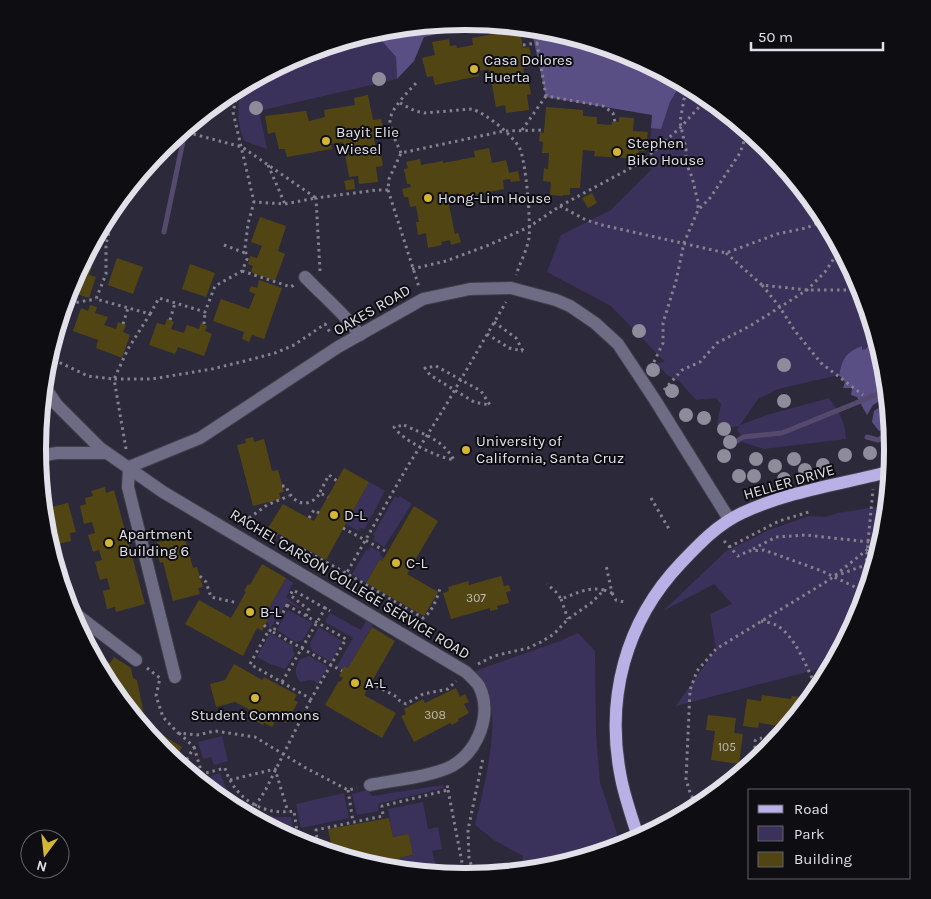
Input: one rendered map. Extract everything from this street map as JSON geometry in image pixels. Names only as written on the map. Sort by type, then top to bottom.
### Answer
[{"type":"main road","name":"HELLER DRIVE","points":[[637,832],[621,778],[616,731],[616,706],[621,674],[629,644],[654,595],[668,577],[715,529],[729,519],[774,500],[825,486],[884,473]]},
{"type":"street","points":[[305,276],[321,294],[337,307],[360,335]]},
{"type":"street","name":"OAKES ROAD","points":[[129,467],[200,438],[360,335],[423,299],[470,289],[519,290],[556,300],[570,306],[595,322],[618,344],[729,519]]},
{"type":"street","name":"RACHEL CARSON COLLEGE SERVICE ROAD","points":[[50,395],[57,405],[100,448],[163,492],[466,672],[479,686],[485,718],[477,739],[469,750],[453,765],[438,772],[370,785]]},
{"type":"street","points":[[46,455],[107,453]]},
{"type":"street","points":[[129,467],[128,487],[174,677]]},
{"type":"street","points":[[82,619],[136,660]]},
{"type":"path","points":[[522,131],[546,96],[537,43],[541,37]]},
{"type":"path","points":[[523,45],[537,43]]},
{"type":"path","points":[[417,82],[393,110],[389,120],[401,153],[390,179],[388,190],[423,299]]},
{"type":"path","points":[[686,93],[684,98],[681,127],[686,149],[686,163],[692,177],[698,210]]},
{"type":"path","points":[[546,96],[603,106],[613,113],[615,122]]},
{"type":"path","points":[[204,324],[205,312],[215,286],[242,271],[247,259],[245,248],[248,224],[254,202],[233,112],[236,98]]},
{"type":"path","points":[[400,102],[415,112],[424,114],[472,109],[486,116],[519,148],[524,160],[529,239],[515,277]]},
{"type":"path","points":[[412,269],[446,261],[472,252],[529,227],[560,206],[640,163],[681,127],[702,103]]},
{"type":"path","points":[[401,153],[504,132],[545,130]]},
{"type":"path","points":[[190,133],[242,147],[316,198]]},
{"type":"path","points":[[641,378],[653,365],[662,342],[663,323],[676,281],[684,243],[698,210],[710,198],[740,153],[745,137]]},
{"type":"path","points":[[268,165],[285,204]]},
{"type":"path","points":[[254,202],[285,204],[316,198],[388,190]]},
{"type":"path","points":[[316,198],[321,294]]},
{"type":"path","points":[[560,206],[586,220],[602,225],[726,253],[762,285],[779,306],[794,332],[821,362],[863,395]]},
{"type":"path","points":[[726,253],[777,234],[806,228],[818,223]]},
{"type":"path","points":[[93,306],[106,274],[106,244],[111,226]]},
{"type":"path","points":[[224,246],[246,253]]},
{"type":"path","points":[[655,400],[682,370],[700,362],[717,343],[750,326],[807,290],[825,272],[837,254]]},
{"type":"path","points":[[242,271],[291,287],[305,276]]},
{"type":"path","points":[[762,285],[807,290],[853,290]]},
{"type":"path","points":[[129,467],[114,379],[128,349],[159,298],[205,312]]},
{"type":"path","points":[[73,303],[96,300],[150,314]]},
{"type":"path","points":[[346,573],[507,301]]},
{"type":"path","points":[[170,320],[175,303]]},
{"type":"path","points":[[123,324],[128,308]]},
{"type":"path","points":[[487,334],[509,348],[523,351],[516,338],[494,322]]},
{"type":"path","points":[[56,361],[88,376],[114,379],[152,379],[212,369],[275,353],[294,345],[325,324],[332,335]]},
{"type":"path","points":[[436,366],[461,379],[482,392],[490,405],[474,402],[430,376],[425,368],[436,366]]},
{"type":"path","points":[[404,424],[427,436],[446,448],[454,460],[439,458],[420,446],[400,435],[394,427],[404,424]]},
{"type":"path","points":[[282,486],[286,486],[289,496],[297,501],[307,503],[316,499],[329,475],[337,480]]},
{"type":"path","points":[[865,576],[874,476]]},
{"type":"path","points":[[320,493],[328,497]]},
{"type":"path","points":[[249,518],[267,505],[289,496]]},
{"type":"path","points":[[651,498],[669,529]]},
{"type":"path","points":[[311,501],[314,510],[319,513]]},
{"type":"path","points":[[309,518],[314,510]]},
{"type":"path","points":[[730,547],[779,521],[812,511]]},
{"type":"path","points":[[217,524],[238,516],[249,518],[423,618],[428,615],[440,588]]},
{"type":"path","points":[[343,528],[387,552]]},
{"type":"path","points":[[724,540],[738,556],[776,537],[806,535],[869,542]]},
{"type":"path","points":[[696,800],[692,796],[686,779],[690,690],[697,671],[716,649],[832,577],[874,546]]},
{"type":"path","points":[[749,551],[764,550],[822,571],[860,591]]},
{"type":"path","points":[[606,565],[612,593],[616,600],[624,602]]},
{"type":"path","points":[[832,577],[869,565]]},
{"type":"path","points":[[200,576],[206,582],[211,597],[238,603]]},
{"type":"path","points":[[546,584],[556,592],[568,619]]},
{"type":"path","points":[[560,599],[596,588],[612,593]]},
{"type":"path","points":[[306,616],[309,610],[290,595],[293,590],[334,613]]},
{"type":"path","points":[[371,683],[397,696],[400,701],[406,704],[423,694],[448,689],[466,672],[494,656],[528,648],[554,634],[568,619],[591,603],[604,590]]},
{"type":"path","points":[[252,810],[311,699],[346,639],[287,606],[250,664],[311,699]]},
{"type":"path","points":[[282,682],[320,618]]},
{"type":"path","points":[[761,621],[776,624],[797,646],[814,683]]},
{"type":"path","points":[[264,626],[342,671]]},
{"type":"path","points":[[136,660],[160,678],[156,696],[163,717],[194,747],[202,774],[225,768],[230,780],[242,796],[255,806],[269,811],[294,811],[297,832]]},
{"type":"path","points":[[178,732],[197,735],[215,731],[255,737],[306,768],[348,790],[370,785]]},
{"type":"path","points":[[756,752],[755,741],[757,738],[769,739]]},
{"type":"path","points":[[186,762],[194,747]]},
{"type":"path","points":[[472,869],[469,858],[468,830],[484,754]]},
{"type":"path","points":[[230,780],[275,769]]},
{"type":"path","points":[[275,769],[288,812]]},
{"type":"path","points":[[437,784],[447,783],[462,869]]},
{"type":"path","points":[[348,790],[353,822]]},
{"type":"path","points":[[317,842],[316,830],[384,817],[382,806],[448,790]]},
{"type":"shaded area","points":[[452,30],[424,37],[414,61],[397,79],[396,57],[380,39]]},
{"type":"shaded area","name":"University of California, Santa Cruz","points":[[438,31],[493,31],[547,38],[574,44],[600,52],[651,73],[699,101],[721,117],[742,134],[781,173],[814,216],[829,240],[842,264],[863,315],[871,341],[884,422],[884,477],[877,531],[871,558],[863,584],[842,635],[814,683],[798,705],[781,726],[742,765],[699,798],[675,813],[651,826],[600,847],[574,855],[520,865],[466,869],[438,868],[384,861],[357,855],[331,847],[280,826],[232,798],[210,782],[189,765],[150,726],[117,683],[102,659],[89,635],[68,584],[60,558],[50,504],[46,450],[47,422],[54,368],[60,341],[68,315],[89,264],[117,216],[133,194],[150,173],[189,134],[232,101],[256,86],[280,73],[331,52],[357,44],[411,34]]},
{"type":"shaded area","points":[[533,36],[574,44],[600,52],[651,73],[678,88],[670,102],[661,129],[651,128],[652,115],[546,97]]},
{"type":"shaded area","points":[[865,323],[871,341],[867,331],[863,328]]},
{"type":"shaded area","points":[[871,341],[877,368],[884,422],[884,428],[879,431],[872,422],[874,411],[881,406],[881,400],[873,405],[867,415],[857,397],[851,395],[852,388],[843,388],[845,382],[839,375],[842,364],[848,354],[862,346],[862,350],[866,349]]},
{"type":"green space","points":[[380,39],[396,57],[397,79],[259,111],[267,149],[244,141],[238,113],[240,96],[280,73],[331,52],[357,44]]},
{"type":"green space","points":[[678,88],[699,101],[742,134],[781,173],[814,216],[842,264],[863,315],[871,341],[867,349],[862,350],[862,346],[848,354],[842,364],[839,375],[778,389],[758,399],[740,425],[767,415],[829,398],[841,417],[846,439],[764,449],[742,442],[743,437],[737,430],[739,426],[732,427],[717,424],[721,404],[716,398],[696,400],[679,381],[667,375],[656,363],[665,362],[611,306],[547,272],[561,235],[611,210],[652,169],[649,168],[651,128],[661,128],[670,102]]},
{"type":"green space","points":[[369,482],[385,491],[364,530],[361,528],[358,531],[346,524]]},
{"type":"green space","points":[[395,496],[398,498],[400,496],[412,504],[384,547],[373,540],[375,536],[373,535]]},
{"type":"green space","points":[[881,506],[871,558],[863,584],[842,635],[824,668],[676,706],[716,649],[710,614],[732,604],[714,584],[663,611],[725,552],[769,530],[809,516],[825,517]]},
{"type":"green space","points":[[371,547],[381,553],[380,555],[384,558],[382,561],[380,559],[366,583],[352,574],[366,550],[368,551]]},
{"type":"green space","points":[[286,578],[293,583],[286,597],[305,611],[287,602],[270,629],[267,620],[269,617],[265,615]]},
{"type":"green space","points":[[347,606],[375,621],[348,668],[344,666],[342,671],[337,666],[353,638],[325,622],[330,613],[361,630],[366,621]]},
{"type":"green space","points":[[288,610],[313,623],[303,640],[296,642],[277,630]]},
{"type":"green space","points":[[319,627],[342,641],[331,662],[312,651],[310,643]]},
{"type":"green space","points":[[270,633],[293,646],[295,654],[285,669],[257,657]]},
{"type":"green space","points":[[578,633],[595,651],[596,734],[600,782],[617,834],[617,840],[581,853],[521,865],[523,856],[494,840],[475,825],[489,758],[492,722],[488,690],[475,671]]},
{"type":"green space","points":[[309,656],[328,667],[318,684],[311,680],[300,682],[296,673],[300,659]]},
{"type":"green space","points":[[222,736],[228,761],[214,765],[211,757],[203,759],[198,742]]},
{"type":"green space","points":[[220,773],[227,790],[243,805],[213,784],[211,776]]},
{"type":"green space","points":[[443,785],[444,788],[378,804],[379,811],[357,815],[352,794],[368,790],[372,796]]},
{"type":"green space","points":[[344,793],[349,818],[301,828],[296,804]]},
{"type":"green space","points":[[423,802],[428,829],[438,827],[442,849],[432,851],[436,868],[400,863],[399,858],[413,855],[409,834],[393,837],[388,809]]},
{"type":"green space","points":[[256,811],[275,817],[291,817],[293,828],[287,829],[255,813]]},
{"type":"building","name":"Casa Dolores Huerta","points":[[503,32],[521,34],[523,48],[529,47],[531,55],[528,55],[530,67],[523,68],[526,83],[529,83],[531,94],[527,95],[529,110],[506,113],[505,105],[496,107],[489,69],[478,71],[479,76],[435,85],[433,76],[427,77],[422,58],[435,55],[432,42],[449,39],[450,46],[456,45],[457,48],[473,45],[472,38]]},
{"type":"building","name":"Bayit Elie Wiesel","points":[[368,95],[373,120],[381,119],[383,127],[379,127],[381,138],[374,139],[378,156],[381,155],[383,166],[376,167],[378,182],[359,184],[358,176],[349,177],[343,142],[331,144],[332,149],[287,157],[285,149],[279,149],[275,132],[268,134],[265,116],[306,111],[309,121],[325,117],[324,110],[355,105],[354,98]]},
{"type":"building","name":"Stephen Biko House","points":[[546,107],[583,110],[583,116],[597,117],[597,124],[611,125],[612,122],[619,122],[619,117],[634,118],[633,131],[648,132],[645,151],[639,151],[638,159],[594,156],[595,151],[583,150],[580,188],[570,188],[570,195],[550,195],[551,182],[543,181],[544,168],[548,169],[549,153],[542,153],[543,142],[539,141],[540,132],[544,133]]},
{"type":"building","name":"Hong-Lim House","points":[[489,148],[492,163],[506,160],[509,173],[518,171],[520,181],[511,182],[510,179],[503,180],[504,189],[460,198],[459,193],[447,195],[455,234],[458,233],[461,242],[451,245],[450,240],[441,242],[442,245],[428,248],[426,233],[418,235],[416,222],[419,222],[416,206],[410,207],[408,197],[404,197],[402,189],[411,187],[410,184],[407,184],[404,169],[408,168],[406,162],[420,159],[421,165],[443,161],[443,163],[475,157],[474,151]]},
{"type":"building","points":[[354,179],[355,189],[346,190],[344,181]]},
{"type":"building","points":[[592,193],[597,203],[588,208],[582,198]]},
{"type":"building","points":[[260,217],[286,226],[278,251],[285,254],[275,281],[251,272],[253,266],[248,264],[250,256],[257,258],[262,246],[251,242]]},
{"type":"building","points":[[117,258],[143,267],[133,294],[108,285]]},
{"type":"building","points":[[190,264],[215,273],[206,297],[182,289]]},
{"type":"building","points":[[88,266],[92,267],[89,275],[96,277],[89,298],[76,294]]},
{"type":"building","points":[[259,280],[282,288],[264,339],[252,335],[249,342],[242,339],[244,332],[213,321],[221,299],[249,309],[255,294],[249,291],[251,286],[257,288]]},
{"type":"building","points":[[90,305],[97,307],[95,313],[108,317],[104,325],[116,329],[118,322],[126,325],[123,332],[130,335],[122,358],[96,348],[98,340],[73,331],[81,308],[88,311]]},
{"type":"building","points":[[167,319],[174,322],[171,329],[184,333],[187,325],[199,329],[201,323],[207,326],[205,331],[212,334],[204,356],[178,347],[175,354],[149,345],[157,323],[165,325]]},
{"type":"building","points":[[253,437],[254,442],[264,439],[272,471],[278,470],[284,492],[279,493],[281,499],[253,506],[237,445],[246,443],[245,439]]},
{"type":"building","name":"D-L","points":[[344,468],[369,482],[326,560],[268,528],[283,504],[314,521]]},
{"type":"building","name":"Apartment Building 6","points":[[105,487],[106,493],[114,490],[145,604],[116,612],[115,607],[107,609],[103,591],[110,589],[107,578],[100,580],[95,562],[102,560],[99,550],[93,552],[88,535],[95,533],[92,522],[84,524],[80,506],[86,504],[85,498],[93,496],[91,491]]},
{"type":"building","points":[[68,503],[76,532],[70,533],[71,541],[57,544],[50,507]]},
{"type":"building","name":"C-L","points":[[414,506],[438,521],[407,574],[438,592],[424,616],[366,583],[380,559],[382,561],[384,558]]},
{"type":"building","points":[[173,532],[175,538],[184,535],[193,568],[197,567],[203,587],[198,588],[200,594],[173,601],[163,562],[160,563],[157,555],[160,554],[157,542],[168,540],[166,534]]},
{"type":"building","name":"B-L","points":[[262,564],[286,578],[265,615],[269,617],[262,631],[257,628],[243,656],[185,624],[199,600],[231,618],[246,592],[244,591],[248,584],[250,585]]},
{"type":"building","points":[[501,576],[504,586],[509,585],[511,591],[506,592],[509,603],[497,606],[498,609],[490,611],[490,608],[451,619],[443,593],[449,591],[448,587],[468,581],[469,585]]},
{"type":"building","name":"A-L","points":[[372,627],[395,641],[364,695],[396,713],[382,738],[325,705],[339,681],[343,678],[339,676],[344,666],[348,668]]},
{"type":"building","points":[[114,657],[131,668],[133,678],[137,680],[145,720],[117,683],[101,658],[110,663]]},
{"type":"building","name":"Student Commons","points":[[234,664],[262,680],[264,677],[297,695],[294,700],[298,702],[286,723],[277,718],[272,727],[264,723],[263,725],[256,721],[257,718],[249,713],[250,710],[235,702],[216,707],[210,684],[225,680]]},
{"type":"building","points":[[456,688],[460,697],[465,694],[469,702],[464,704],[469,713],[452,725],[450,723],[414,742],[401,716],[406,714],[404,709],[423,699],[425,703]]},
{"type":"building","points":[[762,695],[791,699],[792,696],[803,698],[781,726],[759,723],[758,728],[743,726],[747,699],[761,701]]},
{"type":"building","points":[[708,715],[736,718],[734,733],[743,734],[739,764],[711,760],[715,731],[706,730]]},
{"type":"building","points":[[153,729],[182,747],[178,754]]},
{"type":"building","points":[[389,818],[393,837],[409,834],[413,855],[399,858],[400,863],[357,855],[331,847],[328,829]]},
{"type":"waterway","points":[[164,232],[183,139]]},
{"type":"waterway","points":[[734,443],[743,437],[782,433],[881,393]]},
{"type":"waterway","points":[[867,437],[878,440],[885,436]]},
{"type":"place","name":"Casa Dolores Huerta","points":[[474,69]]},
{"type":"place","name":"Bayit Elie Wiesel","points":[[326,141]]},
{"type":"place","name":"Stephen Biko House","points":[[617,152]]},
{"type":"place","name":"Hong-Lim House","points":[[428,198]]},
{"type":"place","name":"University of California, Santa Cruz","points":[[466,450]]},
{"type":"place","name":"D-L","points":[[334,515]]},
{"type":"place","name":"Apartment Building 6","points":[[109,543]]},
{"type":"place","name":"C-L","points":[[396,563]]},
{"type":"place","name":"B-L","points":[[250,612]]},
{"type":"place","name":"A-L","points":[[355,683]]},
{"type":"place","name":"Student Commons","points":[[255,698]]}]
